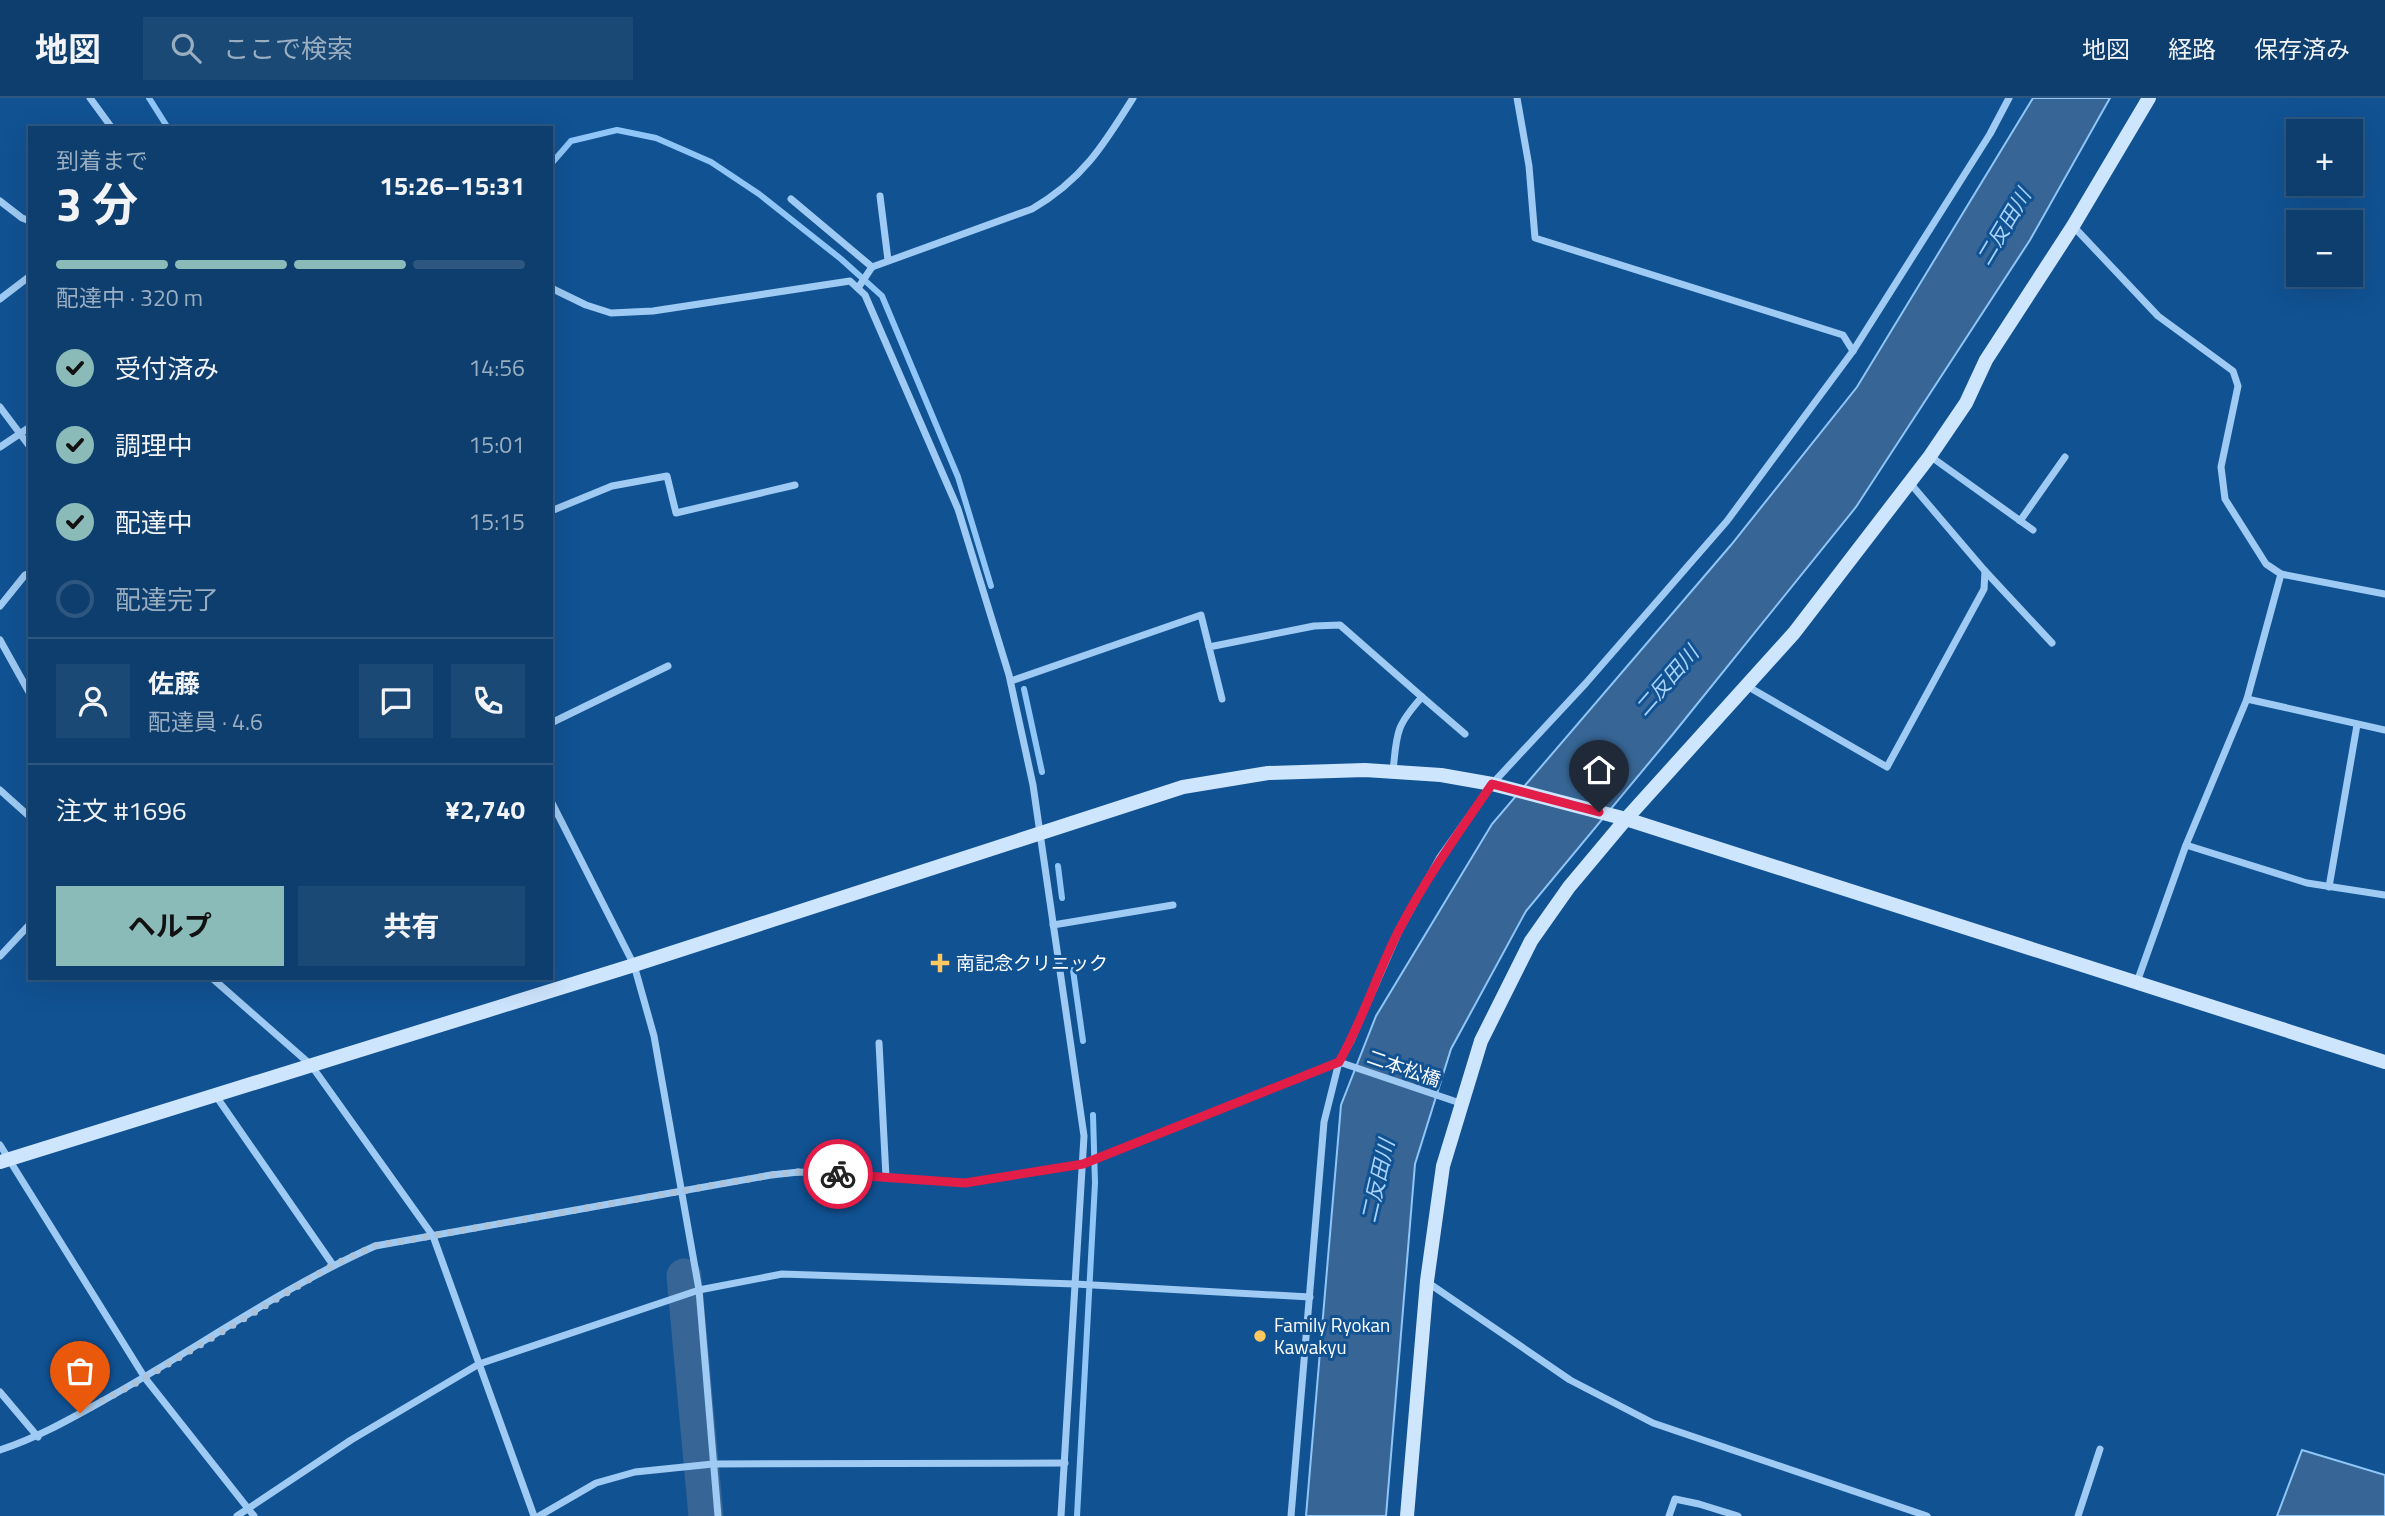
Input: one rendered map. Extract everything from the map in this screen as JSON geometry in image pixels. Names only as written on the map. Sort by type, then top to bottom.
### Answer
[{"type":"street","points":[[90,98],[110,126]]},
{"type":"street","points":[[858,288],[872,267],[1032,209],[1053,197],[1079,175],[1109,137],[1133,98]]},
{"type":"street","points":[[1517,98],[1529,166],[1535,238],[1843,335],[1853,351]]},
{"type":"street","points":[[1291,1516],[1324,1122],[1339,1062],[1351,1041],[1399,931],[1440,857],[1492,784],[1586,683],[1727,521],[1853,351],[1990,134],[2009,98]]},
{"type":"street","points":[[1407,1516],[1427,1281],[1443,1166],[1480,1041],[1531,940],[1569,887],[1626,818],[1794,633],[1930,456],[1966,403],[1986,360],[2073,226],[2149,98]]},
{"type":"street","points":[[880,196],[888,260]]},
{"type":"street","points":[[791,199],[872,267]]},
{"type":"street","points":[[0,201],[28,220]]},
{"type":"street","points":[[2073,226],[2158,316],[2233,371],[2238,386],[2221,467],[2225,499],[2266,564],[2281,574],[2385,594]]},
{"type":"street","points":[[0,299],[28,278]]},
{"type":"street","points":[[553,289],[586,306],[611,313],[653,311],[850,281],[865,295],[958,509],[1011,681],[1033,785],[1087,1162],[1061,1516]]},
{"type":"street","points":[[0,407],[28,444]]},
{"type":"street","points":[[0,447],[28,427]]},
{"type":"street","points":[[1930,456],[2033,530]]},
{"type":"street","points":[[2020,521],[2065,457]]},
{"type":"street","points":[[553,510],[612,486],[667,476],[676,513],[795,485]]},
{"type":"street","points":[[1910,483],[1985,571],[2052,643]]},
{"type":"street","points":[[1746,685],[1887,766],[1984,589],[1985,571]]},
{"type":"street","points":[[0,606],[28,574]]},
{"type":"street","points":[[2136,983],[2186,845],[2247,699],[2281,574]]},
{"type":"street","points":[[1011,681],[1201,615],[1222,699]]},
{"type":"street","points":[[1209,647],[1314,626],[1340,625],[1465,734]]},
{"type":"street","points":[[0,640],[28,690]]},
{"type":"street","points":[[553,722],[668,666]]},
{"type":"street","points":[[1393,771],[1403,718],[1422,697]]},
{"type":"street","points":[[2247,699],[2385,730]]},
{"type":"street","points":[[2329,887],[2357,725]]},
{"type":"street","points":[[4,1160],[634,965],[1183,786],[1268,774],[1313,771],[1393,771],[1441,775],[1492,784],[1626,818],[2385,1062]]},
{"type":"street","points":[[0,790],[28,815]]},
{"type":"street","points":[[553,805],[634,965],[654,1036],[681,1189],[695,1292],[710,1464],[718,1516]]},
{"type":"street","points":[[553,823],[560,819]]},
{"type":"street","points":[[2186,845],[2307,883],[2385,895]]},
{"type":"street","points":[[1053,925],[1173,905]]},
{"type":"street","points":[[0,956],[28,926]]},
{"type":"street","points":[[214,980],[311,1065],[433,1237],[536,1516],[596,1483],[635,1472],[710,1464],[1065,1463]]},
{"type":"street","points":[[878,1043],[886,1177]]},
{"type":"street","points":[[0,1450],[37,1437],[145,1378],[333,1265],[375,1246],[681,1189],[799,1172],[965,1183],[1087,1162],[1339,1062]]},
{"type":"street","name":"二本松橋","points":[[1339,1062],[1460,1103]]},
{"type":"street","points":[[215,1096],[333,1265]]},
{"type":"street","points":[[0,1145],[4,1160],[145,1378],[254,1516]]},
{"type":"street","points":[[237,1516],[351,1440],[479,1364],[681,1296],[782,1274],[1079,1284],[1310,1297]]},
{"type":"street","points":[[1427,1281],[1570,1380],[1653,1423],[1927,1516]]},
{"type":"street","points":[[0,1392],[37,1437]]},
{"type":"street","points":[[2078,1516],[2100,1449]]},
{"type":"street","points":[[1669,1516],[1675,1499],[1738,1516]]},
{"type":"water","name":"二反田川","points":[[2033,98],[2110,98],[2030,240],[1856,507],[1526,911],[1451,1049],[1415,1164],[1386,1516],[1306,1516],[1341,1105],[1376,1016],[1492,824],[1731,545],[1857,387]]},
{"type":"water","points":[[2302,1450],[2385,1475],[2385,1516],[2277,1516]]},
{"type":"waterway","points":[[149,98],[167,126]]},
{"type":"waterway","points":[[553,162],[571,141],[617,130],[656,138],[711,162],[759,194],[841,259],[882,296],[958,477],[991,586]]},
{"type":"waterway","points":[[1024,689],[1042,772]]},
{"type":"waterway","points":[[1058,866],[1062,898]]},
{"type":"waterway","points":[[1073,970],[1083,1041]]},
{"type":"waterway","points":[[1077,1516],[1095,1183],[1093,1115]]},
{"type":"waterway","points":[[684,1276],[706,1516]]},
{"type":"way so far","points":[[80,1413],[145,1378],[333,1265],[375,1246],[681,1189],[771,1175],[799,1172],[838,1174]]},
{"type":"place","name":"南記念クリニック","points":[[940,963]]},
{"type":"place","name":"Family Ryokan Kawakyu","points":[[1260,1336]]},
{"type":"route","points":[[838,1174],[965,1183],[1083,1164],[1339,1062],[1351,1041],[1399,931],[1440,857],[1492,784],[1599,812]]}]
